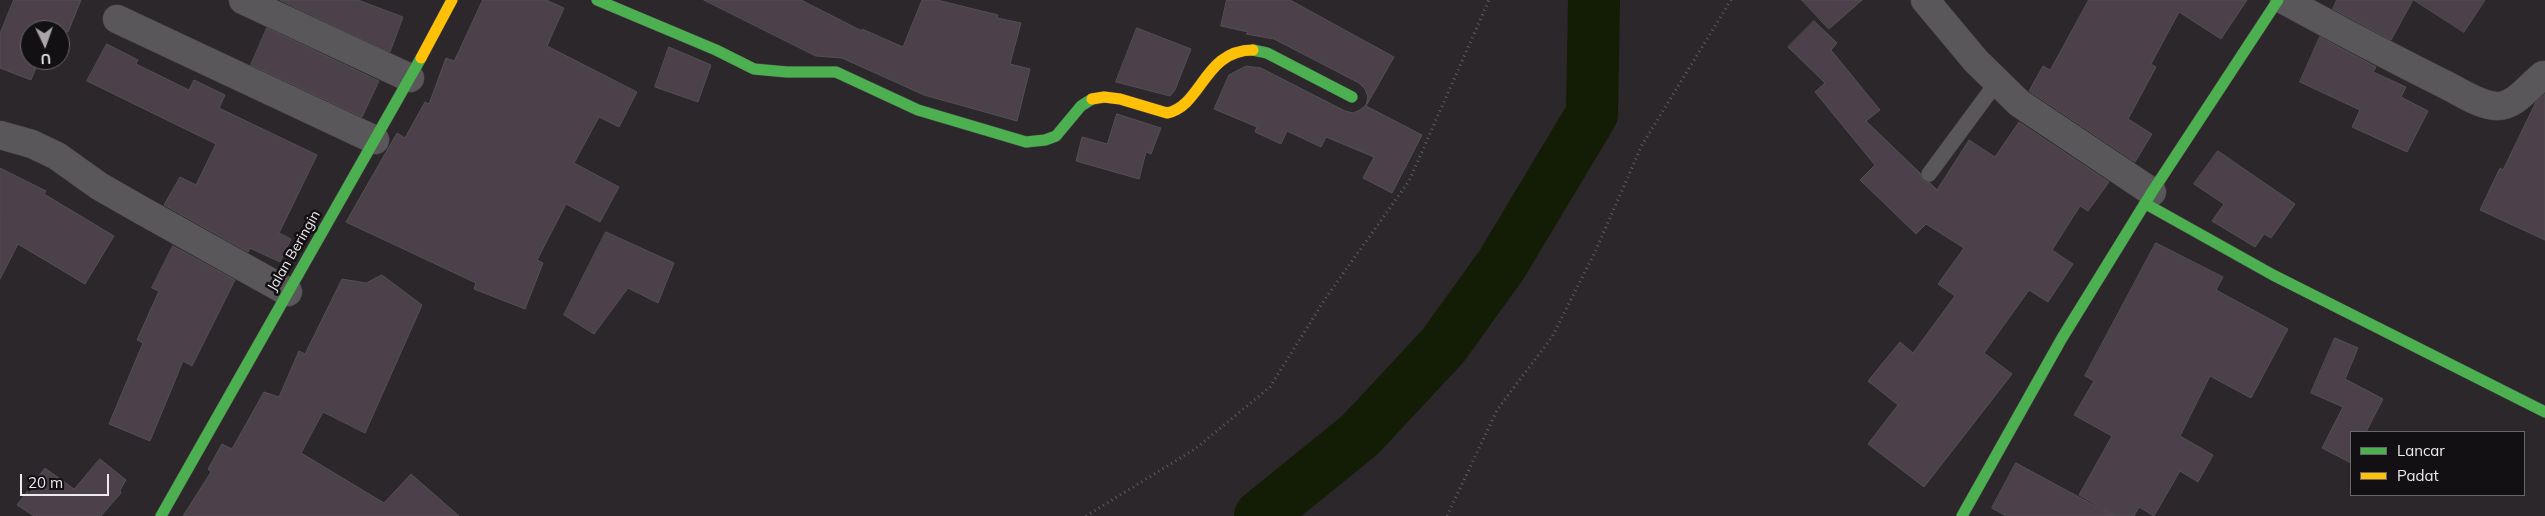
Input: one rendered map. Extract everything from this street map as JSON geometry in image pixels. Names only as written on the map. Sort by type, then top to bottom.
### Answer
[{"type":"street","points":[[243,0],[410,78]]},
{"type":"street","name":"Jalan Beringin","points":[[162,516],[410,78],[452,0]]},
{"type":"street","points":[[597,0],[716,50],[754,69],[787,72],[836,72],[918,110],[1026,142],[1044,141],[1055,136],[1065,127],[1074,112],[1087,101],[1104,97],[1167,113],[1177,112],[1188,102],[1193,92],[1211,70],[1233,53],[1243,48],[1253,48],[1267,52],[1352,97]]},
{"type":"street","points":[[1925,0],[1976,61],[2019,103],[2149,198],[2273,275],[2545,412]]},
{"type":"street","points":[[1962,516],[2062,338],[2149,198],[2278,0]]},
{"type":"street","points":[[2284,0],[2402,63],[2481,102],[2497,106],[2506,104],[2520,96],[2544,75]]},
{"type":"street","points":[[116,19],[375,140]]},
{"type":"street","points":[[0,135],[32,144],[57,156],[99,186],[288,292]]},
{"type":"lane","points":[[1929,174],[1997,82]]},
{"type":"path","points":[[1086,516],[1195,449],[1270,387],[1324,299],[1409,180],[1489,0]]},
{"type":"path","points":[[1447,516],[1497,410],[1552,337],[1595,252],[1642,145],[1731,0]]},
{"type":"building","points":[[14,0],[81,0],[70,27],[70,20],[20,20],[20,70],[35,70],[31,80],[0,68],[0,34]]},
{"type":"building","points":[[280,0],[358,0],[403,17],[390,52]]},
{"type":"building","points":[[483,0],[546,0],[564,8],[547,46],[637,92],[619,127],[599,117],[574,163],[619,187],[600,222],[566,204],[537,260],[543,263],[525,309],[474,289],[476,283],[346,222],[397,133],[405,138],[425,102],[429,104],[446,58],[454,61]]},
{"type":"building","points":[[704,0],[801,0],[862,31],[862,29],[903,47],[922,0],[937,0],[998,15],[997,18],[1021,23],[1010,64],[1030,69],[1017,121],[924,95],[842,58],[816,56]]},
{"type":"building","points":[[1227,0],[1290,0],[1394,57],[1366,106],[1422,135],[1392,193],[1363,178],[1374,157],[1326,137],[1321,147],[1287,131],[1281,144],[1255,132],[1257,127],[1214,109],[1229,75],[1246,66],[1261,68],[1345,111],[1353,113],[1360,110],[1366,105],[1368,97],[1365,89],[1359,83],[1274,39],[1246,34],[1248,32],[1221,26]]},
{"type":"building","points":[[1802,0],[1862,0],[1829,29]]},
{"type":"building","points":[[2089,0],[2247,0],[2221,39],[2179,12],[2151,64],[2156,67],[2128,119],[2152,134],[2135,162],[2029,91],[2043,66],[2050,70]]},
{"type":"building","points":[[2337,0],[2413,0],[2391,40],[2333,9]]},
{"type":"building","points":[[2414,0],[2485,0],[2464,32]]},
{"type":"building","points":[[1814,21],[1837,43],[1831,50],[1880,110],[1866,121],[1920,173],[1923,181],[1930,183],[1937,190],[1969,140],[1995,157],[2019,122],[2109,182],[2088,211],[2080,206],[2052,250],[2073,264],[2048,302],[2029,290],[1984,353],[2012,374],[1924,487],[1868,444],[1898,405],[1868,381],[1900,342],[1913,353],[1955,296],[1938,284],[1964,248],[1926,224],[1916,234],[1860,180],[1875,165],[1815,92],[1825,83],[1788,47]]},
{"type":"building","points":[[267,28],[379,81],[362,117],[251,65]]},
{"type":"building","points":[[1137,28],[1191,49],[1175,90],[1170,96],[1116,82]]},
{"type":"building","points":[[2320,37],[2376,67],[2373,72],[2406,87],[2401,97],[2428,111],[2407,152],[2352,127],[2360,110],[2300,82]]},
{"type":"building","points":[[107,44],[138,60],[136,64],[189,90],[194,80],[225,95],[219,108],[317,155],[279,233],[291,239],[280,262],[250,248],[248,252],[164,205],[180,177],[196,185],[216,144],[87,81]]},
{"type":"building","points":[[669,47],[711,65],[698,102],[655,87]]},
{"type":"building","points":[[2545,94],[2545,240],[2480,210],[2500,168],[2503,170],[2536,102]]},
{"type":"building","points":[[1117,114],[1161,128],[1151,154],[1146,152],[1139,179],[1076,161],[1082,137],[1107,144]]},
{"type":"building","points":[[2218,151],[2295,204],[2271,238],[2264,234],[2255,247],[2212,221],[2224,204],[2194,184]]},
{"type":"building","points":[[0,168],[46,191],[44,194],[114,236],[85,284],[18,244],[0,279]]},
{"type":"building","points":[[606,232],[674,263],[658,303],[628,288],[594,334],[564,315]]},
{"type":"building","points":[[2156,243],[2223,277],[2216,290],[2288,329],[2251,398],[2210,376],[2180,436],[2213,455],[2198,482],[2180,471],[2154,516],[2139,507],[2134,516],[2116,516],[2079,495],[2112,436],[2074,415],[2094,381],[2085,376]]},
{"type":"building","points":[[173,246],[235,280],[192,366],[183,361],[150,441],[109,424],[143,343],[137,340],[159,291],[152,288]]},
{"type":"building","points":[[382,275],[422,305],[365,433],[323,412],[301,453],[384,503],[411,474],[459,516],[183,516],[211,472],[208,469],[222,444],[232,449],[264,392],[279,397],[299,351],[305,354],[342,279],[366,283]]},
{"type":"building","points":[[2335,338],[2358,348],[2345,379],[2383,399],[2367,431],[2350,431],[2350,462],[2322,448],[2343,407],[2311,393]]},
{"type":"building","points":[[100,459],[126,480],[120,490],[121,493],[101,516],[34,516],[17,505],[45,468],[74,489]]},
{"type":"building","points":[[2016,463],[2114,516],[2006,516],[1992,508]]},
{"type":"waterway","points":[[1260,516],[1360,435],[1443,346],[1502,264],[1592,114],[1594,0]]},
{"type":"traffic: fast","points":[[597,0],[716,50],[754,69],[787,72],[836,72],[918,110],[1026,142],[1045,140],[1056,136],[1081,106],[1092,99]]},
{"type":"traffic: fast","points":[[1962,516],[2062,338],[2152,192],[2278,0]]},
{"type":"traffic: fast","points":[[1253,50],[1267,53],[1352,97]]},
{"type":"traffic: fast","points":[[161,516],[421,58]]},
{"type":"traffic: fast","points":[[2146,204],[2273,275],[2545,412]]},
{"type":"traffic: slow","points":[[421,58],[452,0]]},
{"type":"traffic: slow","points":[[1092,99],[1104,97],[1120,99],[1167,113],[1179,108],[1188,100],[1213,68],[1224,59],[1237,52],[1253,50]]}]
